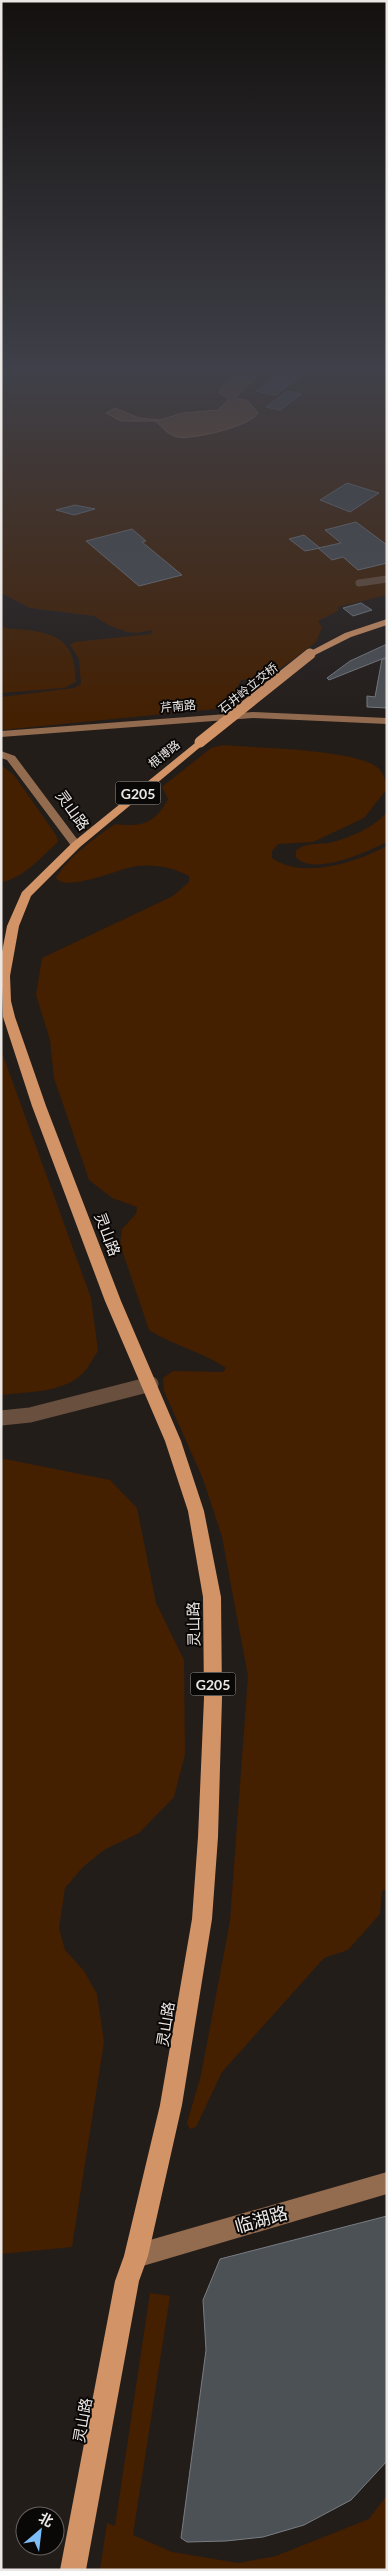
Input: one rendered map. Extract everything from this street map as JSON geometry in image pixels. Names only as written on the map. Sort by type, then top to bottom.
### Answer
[{"type":"highway","name":"石井岭立交桥","points":[[200,742],[310,654],[348,635],[387,622]]},
{"type":"highway","name":"根博路","points":[[76,845],[200,742]]},
{"type":"highway","name":"灵山路","points":[[73,2570],[127,2282],[136,2256],[171,2105],[202,1919],[208,1837],[213,1698],[212,1597],[196,1510],[173,1441],[113,1301],[39,1106],[5,1001],[7,953],[21,904],[41,877],[76,845]]},
{"type":"main road","name":"芹南路","points":[[1,734],[224,716],[300,716],[387,720]]},
{"type":"main road","name":"灵山路","points":[[1,754],[11,758],[76,845]]},
{"type":"main road","name":"临湖路","points":[[136,2256],[387,2183]]},
{"type":"street","points":[[359,583],[387,579]]},
{"type":"street","points":[[1,1418],[30,1415],[150,1384]]},
{"type":"shaded area","points":[[1,488],[387,488],[387,595],[338,607],[338,611],[318,621],[322,627],[316,642],[269,677],[241,680],[236,690],[243,702],[225,703],[226,708],[1,730],[1,697],[74,688],[81,684],[79,659],[70,645],[74,642],[151,634],[152,630],[138,633],[127,632],[108,625],[94,616],[30,608],[1,593]]},
{"type":"shaded area","points":[[1,626],[41,632],[59,639],[70,651],[76,682],[64,688],[1,693]]},
{"type":"shaded area","points":[[223,745],[305,750],[349,757],[378,768],[382,773],[387,789],[364,818],[313,842],[278,844],[272,851],[272,858],[299,868],[314,868],[345,863],[387,846],[387,1889],[382,1891],[380,1914],[348,1950],[324,1958],[222,2072],[196,2127],[190,2129],[187,2123],[201,2075],[230,1921],[248,1676],[222,1537],[203,1479],[164,1391],[163,1378],[173,1371],[223,1372],[226,1368],[149,1330],[120,1244],[122,1229],[136,1214],[137,1207],[112,1198],[89,1180],[54,1078],[50,1040],[36,995],[42,958],[173,896],[189,882],[189,876],[183,873],[170,868],[150,865],[137,866],[71,883],[62,882],[56,878],[61,870],[74,856],[115,824],[133,825],[153,819],[168,799],[162,787],[211,748]]},
{"type":"shaded area","points":[[1,765],[14,775],[56,835],[58,842],[18,876],[2,882]]},
{"type":"shaded area","points":[[387,812],[387,842],[354,856],[327,864],[304,863],[296,857],[296,851],[303,846],[333,842],[355,834],[369,827]]},
{"type":"shaded area","points":[[1,1050],[91,1298],[98,1351],[83,1373],[75,1380],[55,1388],[1,1395]]},
{"type":"shaded area","points":[[5,1459],[110,1480],[137,1508],[156,1603],[184,1660],[185,1754],[174,1797],[139,1833],[104,1850],[83,1867],[65,1888],[59,1928],[65,1950],[84,1971],[97,1994],[104,2042],[72,2247],[1,2254],[1,1460]]},
{"type":"shaded area","points":[[150,2293],[170,2296],[133,2535],[172,2552],[238,2563],[276,2556],[369,2519],[387,2495],[387,2570],[100,2570],[107,2523],[115,2526]]},
{"type":"building","points":[[339,488],[363,488],[379,493],[350,512],[320,500]]},
{"type":"building","points":[[75,505],[95,509],[74,515],[56,510]]},
{"type":"building","points":[[356,522],[387,545],[387,563],[358,570],[343,557],[332,560],[318,548],[341,543],[325,530]]},
{"type":"building","points":[[132,529],[146,541],[142,542],[182,575],[139,586],[86,541]]},
{"type":"building","points":[[304,535],[320,548],[305,551],[289,539]]},
{"type":"building","points":[[361,603],[372,610],[353,616],[343,608]]},
{"type":"building","points":[[387,644],[387,657],[329,680],[327,678],[350,661]]},
{"type":"building","points":[[382,659],[387,659],[387,708],[367,707],[367,696],[375,697]]},
{"type":"building","points":[[387,2216],[387,2461],[351,2500],[304,2525],[263,2537],[226,2541],[187,2542],[181,2538],[206,2350],[203,2300],[220,2259]]}]
